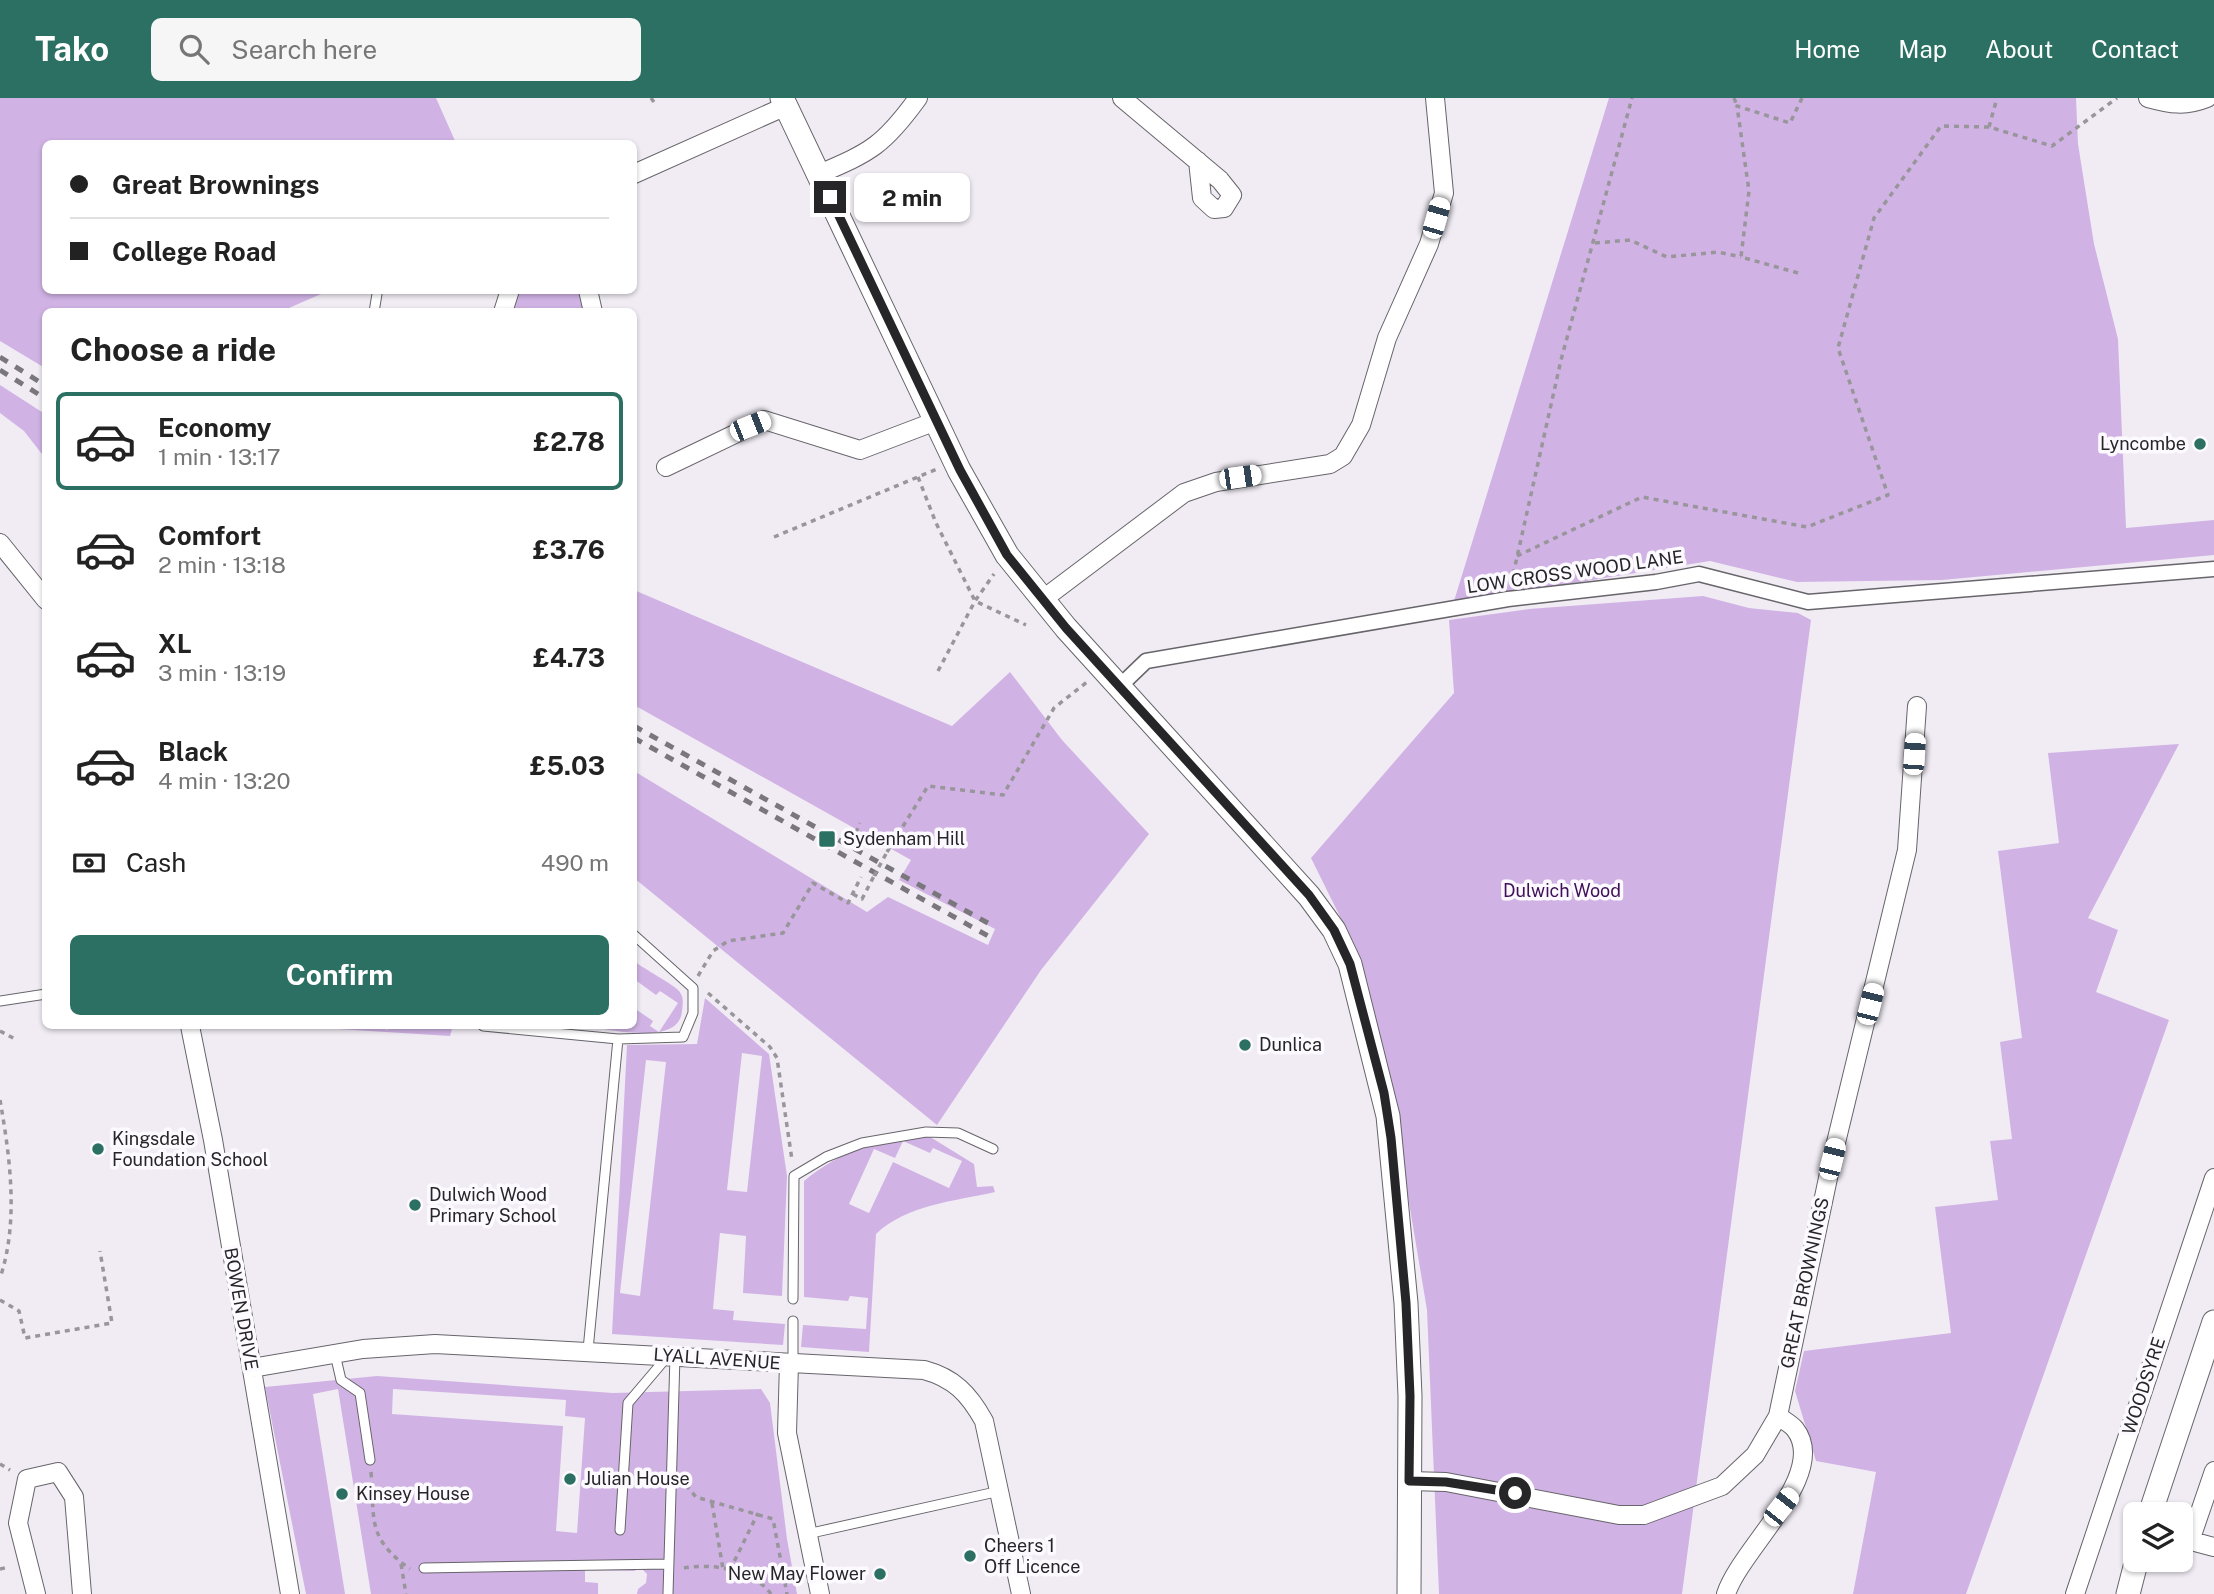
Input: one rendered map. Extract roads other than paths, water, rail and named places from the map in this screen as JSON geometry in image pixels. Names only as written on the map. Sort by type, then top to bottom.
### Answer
[{"type":"street","points":[[819,174],[856,158],[884,141],[918,98]]},
{"type":"street","points":[[1122,98],[1198,161]]},
{"type":"street","points":[[1042,600],[1184,493],[1228,479],[1330,464],[1343,456],[1361,425],[1387,338],[1429,244],[1444,193],[1435,98]]},
{"type":"street","points":[[2148,98],[2174,105],[2191,105],[2207,98]]},
{"type":"street","points":[[637,173],[784,102],[955,460],[1007,555],[1042,600],[1309,895],[1334,930],[1350,964],[1384,1093],[1391,1142],[1406,1303],[1410,1396],[1409,1594]]},
{"type":"street","points":[[666,467],[764,420],[860,450],[936,421]]},
{"type":"street","points":[[0,543],[42,595]]},
{"type":"street","name":"LOW CROSS WOOD LANE","points":[[1120,686],[1146,661],[1508,599],[1656,582],[1699,574],[1808,602],[2214,569]]},
{"type":"street","name":"GREAT BROWNINGS","points":[[1409,1481],[1446,1482],[1619,1516],[1644,1515],[1722,1486],[1755,1455],[1778,1416],[1832,1159],[1907,850],[1917,706]]},
{"type":"street","name":"BOWEN DRIVE","points":[[191,1029],[213,1140],[252,1368],[267,1474],[290,1594]]},
{"type":"street","name":"WOODSYRE","points":[[2075,1594],[2214,1178]]},
{"type":"street","points":[[2154,1502],[2214,1322]]},
{"type":"street","name":"LYALL AVENUE","points":[[252,1368],[392,1345],[435,1344],[588,1350],[924,1370],[944,1375],[973,1400],[984,1421],[1021,1594]]},
{"type":"street","points":[[791,1363],[787,1433],[820,1594]]},
{"type":"street","points":[[1726,1594],[1744,1558],[1795,1489],[1803,1469],[1804,1446],[1795,1429],[1778,1416]]},
{"type":"street","points":[[2193,1520],[2214,1471]]},
{"type":"street","points":[[36,1594],[18,1523],[27,1479],[58,1472],[74,1497],[82,1594]]},
{"type":"street","points":[[2193,1541],[2214,1548]]},
{"type":"street","points":[[2129,1594],[2134,1572]]},
{"type":"lane","points":[[375,308],[377,294]]},
{"type":"lane","points":[[513,1029],[618,1039],[683,1037],[694,1013],[693,988],[637,938]]},
{"type":"lane","points":[[0,1001],[42,995]]},
{"type":"lane","points":[[588,1350],[618,1039]]},
{"type":"lane","points":[[793,1299],[794,1176],[826,1157],[862,1143],[926,1132],[958,1133],[993,1149]]},
{"type":"lane","points":[[791,1363],[793,1321]]},
{"type":"lane","points":[[334,1354],[341,1380],[360,1392],[370,1460]]},
{"type":"lane","points":[[668,1594],[671,1356]]},
{"type":"lane","points":[[620,1530],[628,1403],[671,1356]]},
{"type":"lane","points":[[807,1534],[1000,1491]]},
{"type":"lane","points":[[424,1569],[668,1568]]},
{"type":"railway","points":[[0,357],[42,383]]},
{"type":"railway","points":[[0,370],[42,396]]},
{"type":"railway","points":[[637,728],[995,927]]},
{"type":"railway","points":[[637,740],[990,937]]},
{"type":"place","name":"Lyncombe","points":[[2200,444]]},
{"type":"place","name":"Sydenham Hill","points":[[827,839]]},
{"type":"place","name":"Dunlica","points":[[1245,1045]]},
{"type":"place","name":"Kingsdale Foundation School","points":[[98,1149]]},
{"type":"place","name":"Dulwich Wood Primary School","points":[[415,1205]]},
{"type":"place","name":"Julian House","points":[[570,1479]]},
{"type":"place","name":"Kinsey House","points":[[342,1494]]},
{"type":"place","name":"Cheers 1 Off Licence","points":[[970,1556]]},
{"type":"place","name":"New May Flower","points":[[880,1574]]},
{"type":"park label","name":"Dulwich Wood","points":[[1562,891]]}]
